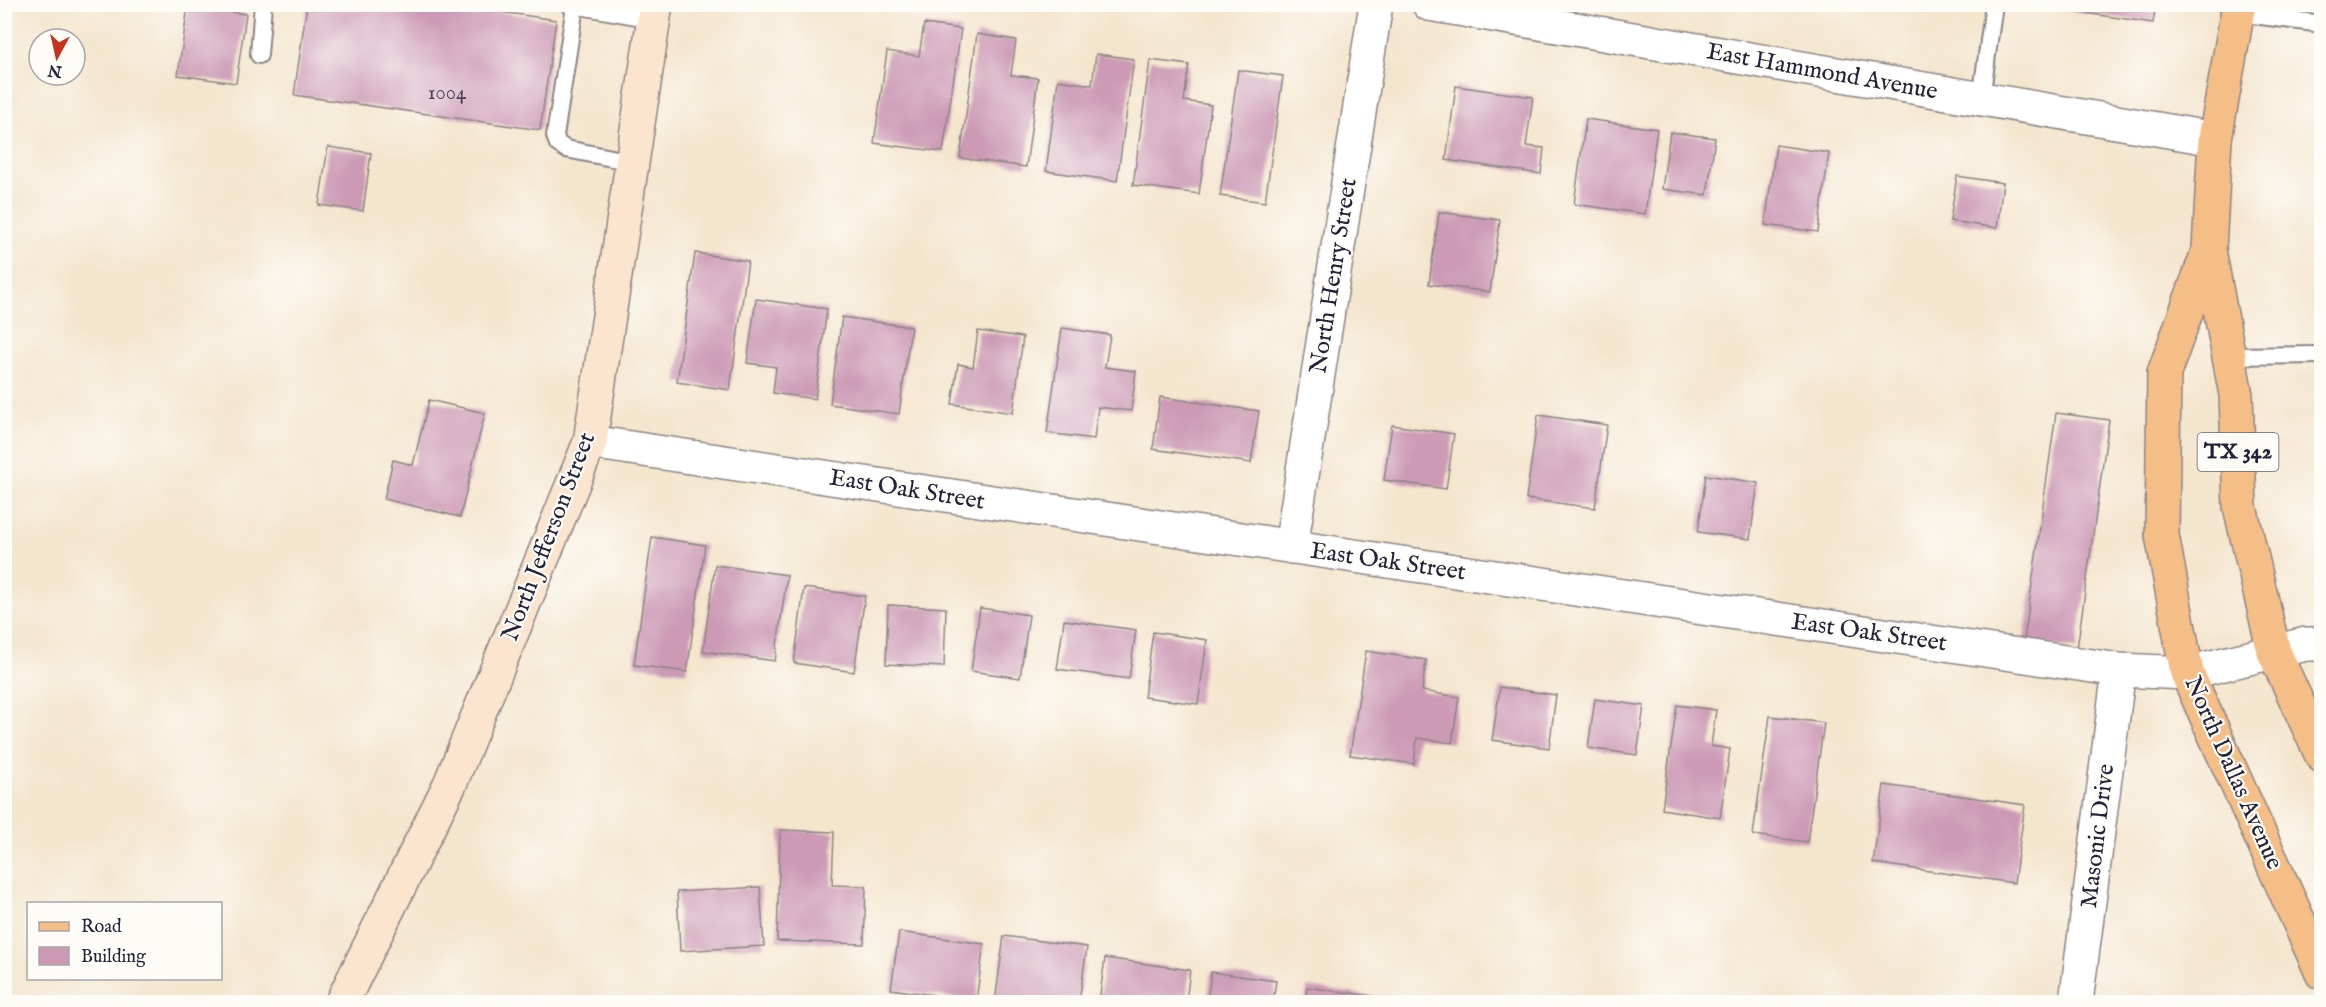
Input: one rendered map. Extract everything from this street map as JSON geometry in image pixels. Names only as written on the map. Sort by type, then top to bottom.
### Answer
[{"type":"main road","name":"North Dallas Avenue","points":[[2239,9],[2215,139],[2209,250],[2235,395],[2240,507],[2274,652],[2322,756]]},
{"type":"main road","name":"North Dallas Avenue","points":[[2209,250],[2164,373],[2162,535],[2187,673],[2322,974]]},
{"type":"street","name":"North Henry Street","points":[[1292,547],[1376,4]]},
{"type":"street","name":"East Hammond Avenue","points":[[1429,4],[2215,139]]},
{"type":"street","name":"North Jefferson Street","points":[[342,1002],[450,784],[590,442],[655,12]]},
{"type":"street","name":"East Oak Street","points":[[590,442],[2119,670],[2187,673],[2306,644],[2322,644]]},
{"type":"street","name":"Masonic Drive","points":[[2076,1002],[2119,670]]},
{"type":"lane","points":[[259,55],[263,4]]},
{"type":"lane","points":[[1981,99],[1994,4]]},
{"type":"lane","points":[[632,162],[566,149],[558,144],[555,136],[572,5],[655,12]]},
{"type":"lane","points":[[2239,9],[2322,24]]},
{"type":"lane","points":[[2228,356],[2322,355]]},
{"type":"building","points":[[307,4],[445,4],[556,20],[540,130],[294,95]]},
{"type":"building","points":[[2044,4],[2156,4],[2153,23],[2044,7]]},
{"type":"building","points":[[188,6],[246,14],[236,83],[178,75]]},
{"type":"building","points":[[924,24],[961,29],[943,152],[874,143],[887,51],[919,56]]},
{"type":"building","points":[[977,34],[1016,40],[1011,75],[1038,78],[1026,167],[960,158]]},
{"type":"building","points":[[1096,54],[1134,59],[1117,181],[1046,171],[1058,80],[1092,85]]},
{"type":"building","points":[[1150,60],[1189,65],[1184,101],[1211,105],[1199,194],[1133,185]]},
{"type":"building","points":[[1238,70],[1283,76],[1265,202],[1220,196]]},
{"type":"building","points":[[1456,86],[1533,97],[1526,146],[1544,148],[1541,174],[1446,160]]},
{"type":"building","points":[[1586,119],[1657,129],[1645,214],[1574,204]]},
{"type":"building","points":[[1670,132],[1715,138],[1707,195],[1662,189]]},
{"type":"building","points":[[1776,145],[1829,153],[1818,232],[1765,225]]},
{"type":"building","points":[[328,147],[371,153],[363,211],[319,205]]},
{"type":"building","points":[[1957,176],[2003,183],[1997,228],[1950,221]]},
{"type":"building","points":[[1439,212],[1500,220],[1490,292],[1429,284]]},
{"type":"building","points":[[695,253],[748,261],[730,390],[677,382]]},
{"type":"building","points":[[756,299],[827,309],[815,399],[773,393],[776,367],[747,363]]},
{"type":"building","points":[[842,317],[911,327],[899,414],[830,404]]},
{"type":"building","points":[[1062,328],[1110,335],[1105,367],[1136,371],[1131,411],[1098,407],[1094,439],[1047,433]]},
{"type":"building","points":[[978,331],[1023,337],[1013,413],[952,404],[958,364],[973,367]]},
{"type":"building","points":[[1160,397],[1259,411],[1251,463],[1153,449]]},
{"type":"building","points":[[429,400],[485,413],[460,517],[384,499],[393,460],[413,465]]},
{"type":"building","points":[[2056,413],[2109,420],[2077,649],[2024,641]]},
{"type":"building","points":[[1538,415],[1607,425],[1595,508],[1526,499]]},
{"type":"building","points":[[1392,425],[1454,434],[1446,489],[1384,480]]},
{"type":"building","points":[[1706,475],[1758,483],[1750,539],[1698,532]]},
{"type":"building","points":[[652,537],[705,545],[687,672],[634,665]]},
{"type":"building","points":[[715,565],[787,575],[775,661],[703,651]]},
{"type":"building","points":[[804,588],[865,596],[854,672],[794,663]]},
{"type":"building","points":[[888,605],[946,608],[944,667],[886,664]]},
{"type":"building","points":[[980,608],[1029,615],[1020,678],[971,671]]},
{"type":"building","points":[[1064,620],[1136,630],[1129,679],[1057,669]]},
{"type":"building","points":[[1153,632],[1207,640],[1198,704],[1144,697]]},
{"type":"building","points":[[1366,651],[1426,660],[1422,691],[1459,697],[1452,743],[1417,738],[1414,764],[1350,755]]},
{"type":"building","points":[[1500,687],[1556,695],[1549,748],[1492,740]]},
{"type":"building","points":[[1595,699],[1644,706],[1637,755],[1588,748]]},
{"type":"building","points":[[1677,705],[1716,710],[1711,746],[1730,749],[1720,818],[1662,809]]},
{"type":"building","points":[[1770,716],[1824,723],[1807,842],[1753,835]]},
{"type":"building","points":[[1884,785],[2025,805],[2014,883],[1873,863]]},
{"type":"building","points":[[780,830],[834,832],[832,885],[866,886],[864,944],[777,941]]},
{"type":"building","points":[[760,887],[764,946],[680,951],[677,892]]},
{"type":"building","points":[[899,932],[984,944],[976,1001],[891,989]]},
{"type":"building","points":[[1004,936],[1087,947],[1079,1002],[995,1002]]},
{"type":"building","points":[[1105,958],[1190,970],[1186,1002],[1099,1002]]},
{"type":"building","points":[[1211,972],[1276,981],[1273,1002],[1207,1002]]},
{"type":"building","points":[[1307,987],[1393,999],[1392,1002],[1305,1002]]}]
